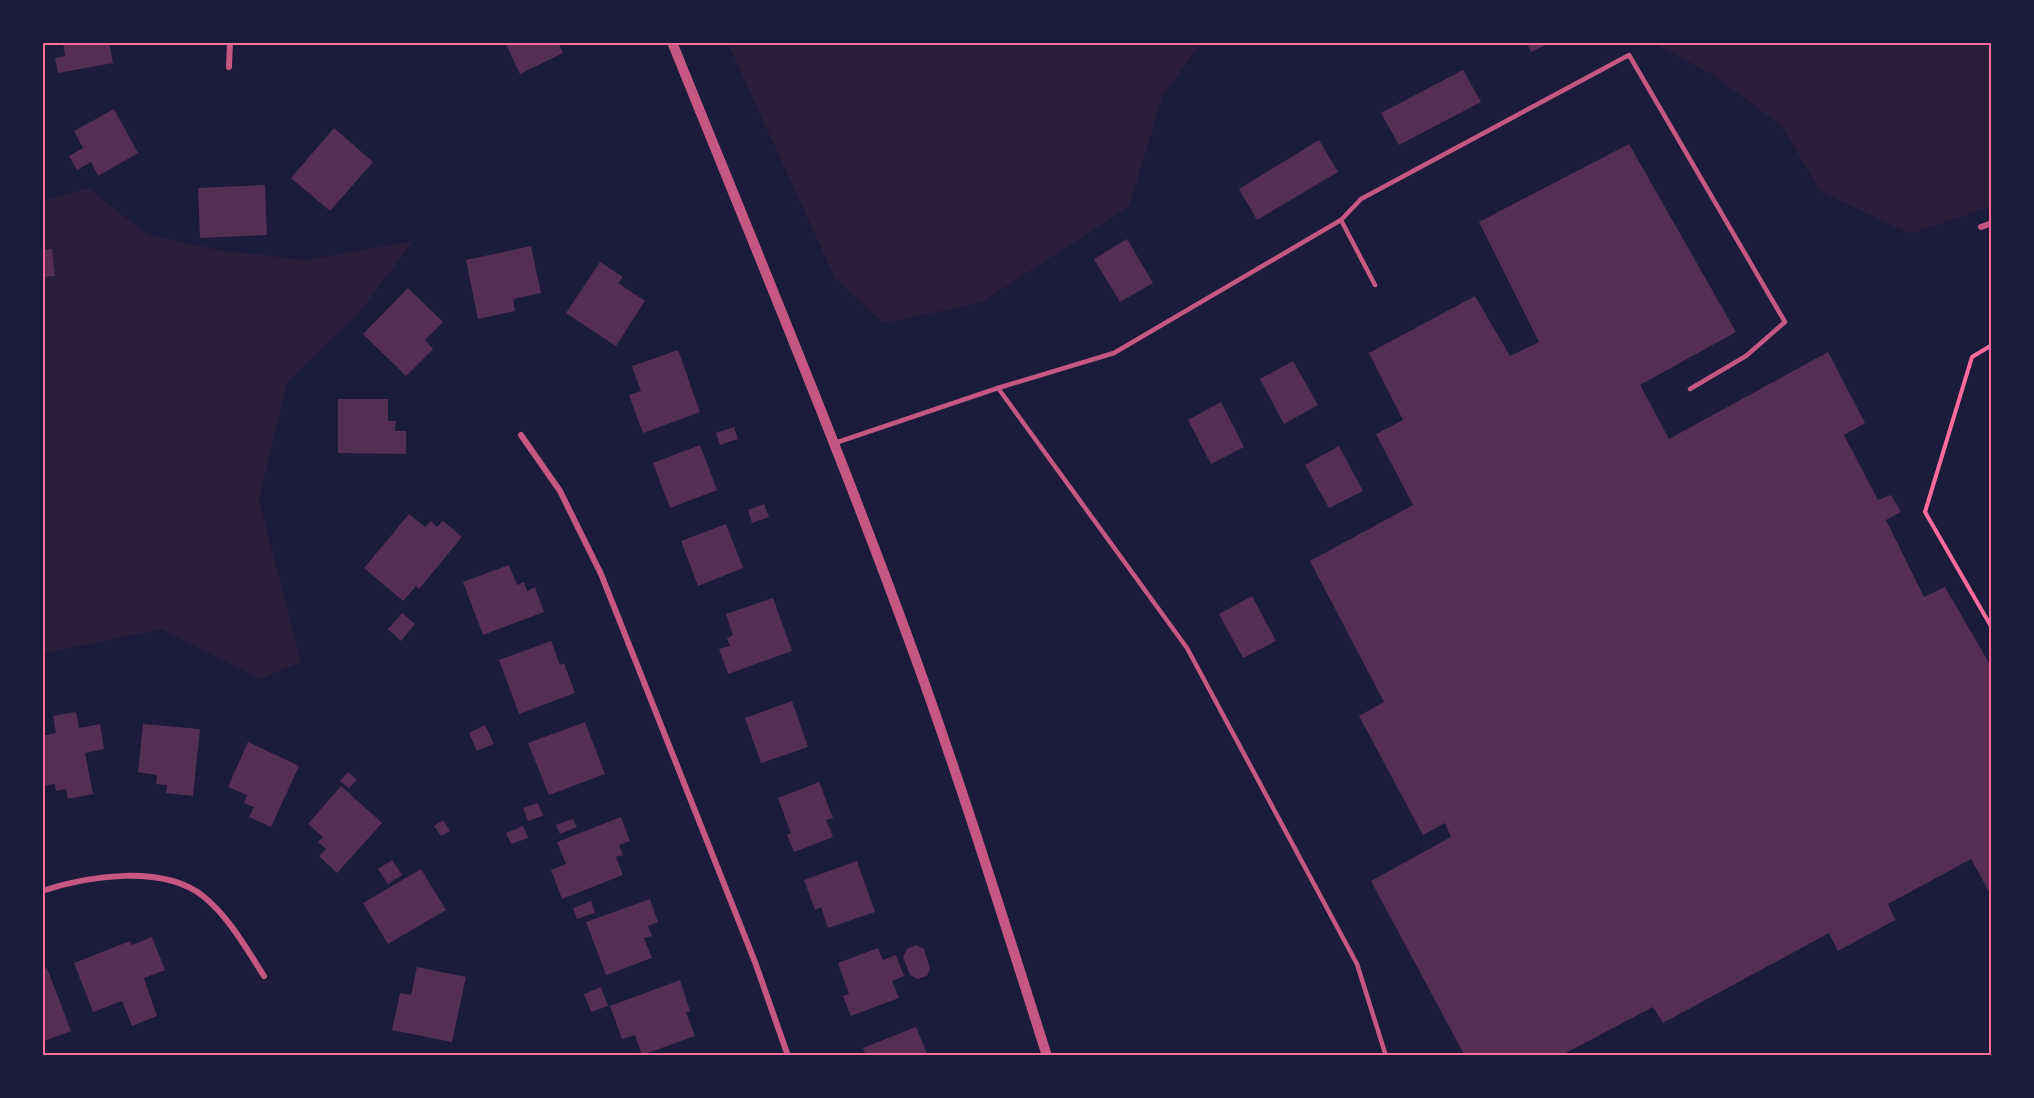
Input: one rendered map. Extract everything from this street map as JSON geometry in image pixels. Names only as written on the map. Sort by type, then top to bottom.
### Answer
[{"type":"street","points":[[229,67],[230,42]]},
{"type":"street","points":[[672,42],[834,443],[918,665],[994,889],[1047,1056]]},
{"type":"street","points":[[1981,226],[1992,223]]},
{"type":"street","points":[[521,435],[560,491],[601,574],[755,962],[788,1056]]},
{"type":"street","points":[[42,891],[63,884],[111,877],[150,876],[184,885],[212,904],[233,927],[264,976]]},
{"type":"lane","points":[[834,443],[998,388],[1114,353],[1341,220],[1361,199],[1629,55],[1785,322],[1746,356],[1690,389]]},
{"type":"lane","points":[[1341,220],[1375,285]]},
{"type":"lane","points":[[998,388],[1187,648],[1357,964],[1386,1056]]},
{"type":"path","points":[[1992,345],[1972,357],[1925,512],[1992,628]]},
{"type":"shaded area","points":[[727,42],[1202,42],[1163,95],[1129,206],[981,303],[883,323],[835,278]]},
{"type":"shaded area","points":[[1652,42],[1992,42],[1992,206],[1910,234],[1820,191],[1781,125],[1713,75]]},
{"type":"shaded area","points":[[88,188],[148,235],[223,251],[306,260],[413,241],[358,314],[287,382],[259,500],[301,662],[261,679],[161,629],[42,654],[42,201]]},
{"type":"building","points":[[63,42],[109,42],[113,63],[58,73],[55,58],[65,56]]},
{"type":"building","points":[[505,42],[558,42],[563,53],[520,74]]},
{"type":"building","points":[[1526,42],[1552,42],[1531,52]]},
{"type":"building","points":[[1463,70],[1481,102],[1399,145],[1381,113]]},
{"type":"building","points":[[114,109],[138,153],[98,176],[91,162],[77,170],[69,156],[83,148],[74,131]]},
{"type":"building","points":[[334,128],[373,162],[330,211],[291,178]]},
{"type":"building","points":[[1319,140],[1338,172],[1257,220],[1239,189]]},
{"type":"building","points":[[1629,144],[1736,332],[1640,385],[1669,439],[1828,352],[1865,423],[1844,435],[1878,500],[1891,495],[1901,512],[1886,520],[1924,597],[1945,587],[1992,668],[1992,897],[1971,859],[1888,904],[1895,920],[1838,951],[1829,933],[1663,1023],[1653,1007],[1560,1056],[1465,1056],[1371,881],[1451,837],[1445,823],[1423,835],[1359,716],[1384,702],[1310,561],[1413,505],[1376,434],[1403,420],[1369,353],[1475,296],[1510,356],[1539,342],[1479,222]]},
{"type":"building","points":[[265,185],[267,235],[200,238],[198,188]]},
{"type":"building","points":[[1127,239],[1153,283],[1120,302],[1094,259]]},
{"type":"building","points":[[531,246],[541,293],[513,299],[515,311],[478,319],[466,260]]},
{"type":"building","points":[[52,249],[55,276],[42,277],[42,250]]},
{"type":"building","points":[[600,262],[623,277],[618,283],[645,301],[616,346],[566,313]]},
{"type":"building","points":[[408,288],[443,322],[425,340],[433,349],[406,376],[363,334]]},
{"type":"building","points":[[678,350],[700,412],[643,433],[629,395],[641,391],[632,366]]},
{"type":"building","points":[[1293,361],[1318,405],[1284,424],[1260,379]]},
{"type":"building","points":[[338,399],[388,399],[388,421],[396,421],[395,431],[406,431],[406,454],[338,453]]},
{"type":"building","points":[[1221,402],[1244,447],[1211,464],[1188,420]]},
{"type":"building","points":[[734,427],[738,439],[720,445],[716,433]]},
{"type":"building","points":[[700,445],[717,490],[670,508],[653,463]]},
{"type":"building","points":[[1339,446],[1363,491],[1329,508],[1305,465]]},
{"type":"building","points":[[764,504],[769,517],[752,523],[748,510]]},
{"type":"building","points":[[409,514],[425,527],[431,521],[437,527],[443,521],[462,537],[419,589],[416,586],[403,601],[364,568]]},
{"type":"building","points":[[726,524],[743,568],[698,586],[681,541]]},
{"type":"building","points":[[509,565],[517,585],[524,582],[527,591],[535,587],[544,612],[483,635],[463,582]]},
{"type":"building","points":[[1252,596],[1276,641],[1243,658],[1219,614]]},
{"type":"building","points":[[773,598],[792,651],[728,674],[719,649],[730,646],[727,638],[733,635],[726,614]]},
{"type":"building","points":[[402,613],[415,624],[401,641],[388,629]]},
{"type":"building","points":[[551,641],[560,665],[564,663],[575,693],[519,714],[499,660]]},
{"type":"building","points":[[792,701],[808,747],[761,763],[745,718]]},
{"type":"building","points":[[76,712],[79,728],[100,724],[104,749],[85,753],[93,794],[68,799],[66,789],[56,791],[55,784],[42,786],[42,736],[56,733],[53,716]]},
{"type":"building","points":[[585,722],[605,774],[549,795],[528,743]]},
{"type":"building","points":[[143,724],[200,729],[193,796],[166,793],[167,785],[156,784],[157,775],[138,772]]},
{"type":"building","points":[[485,725],[494,744],[477,751],[469,733]]},
{"type":"building","points":[[248,742],[299,766],[271,827],[249,817],[254,807],[244,803],[247,795],[228,787]]},
{"type":"building","points":[[348,772],[357,780],[349,788],[340,781]]},
{"type":"building","points":[[819,782],[833,818],[826,820],[833,837],[794,852],[787,835],[791,833],[778,798]]},
{"type":"building","points":[[341,786],[382,823],[337,873],[319,856],[326,849],[318,842],[323,837],[308,824]]},
{"type":"building","points":[[538,803],[543,816],[528,821],[523,808]]},
{"type":"building","points":[[621,817],[630,841],[619,845],[623,855],[616,857],[623,875],[562,899],[551,870],[566,864],[557,842]]},
{"type":"building","points":[[573,819],[577,827],[560,834],[556,825]]},
{"type":"building","points":[[443,820],[450,831],[441,836],[434,826]]},
{"type":"building","points":[[523,826],[528,838],[511,844],[506,833]]},
{"type":"building","points":[[392,860],[402,875],[388,884],[378,869]]},
{"type":"building","points":[[857,861],[875,912],[828,928],[821,907],[815,910],[804,880]]},
{"type":"building","points":[[421,869],[446,910],[388,944],[363,903]]},
{"type":"building","points":[[650,899],[658,922],[648,926],[652,936],[644,938],[652,958],[606,975],[586,922]]},
{"type":"building","points":[[591,901],[595,913],[577,919],[573,908]]},
{"type":"building","points":[[152,937],[165,970],[144,978],[157,1016],[132,1026],[122,1001],[93,1012],[74,963],[130,941],[132,945]]},
{"type":"building","points":[[916,945],[924,949],[930,968],[927,976],[918,979],[910,975],[903,957],[907,949]]},
{"type":"building","points":[[878,948],[883,960],[896,955],[904,976],[892,981],[899,998],[851,1016],[843,996],[849,994],[838,963]]},
{"type":"building","points":[[417,967],[466,977],[452,1042],[392,1030],[400,993],[411,995]]},
{"type":"building","points":[[47,968],[71,1031],[42,1042],[42,970]]},
{"type":"building","points":[[680,980],[690,1011],[686,1012],[695,1036],[642,1055],[635,1035],[622,1039],[610,1006]]},
{"type":"building","points":[[601,987],[608,1006],[591,1012],[584,994]]},
{"type":"building","points":[[916,1027],[928,1056],[866,1056],[863,1048]]}]
